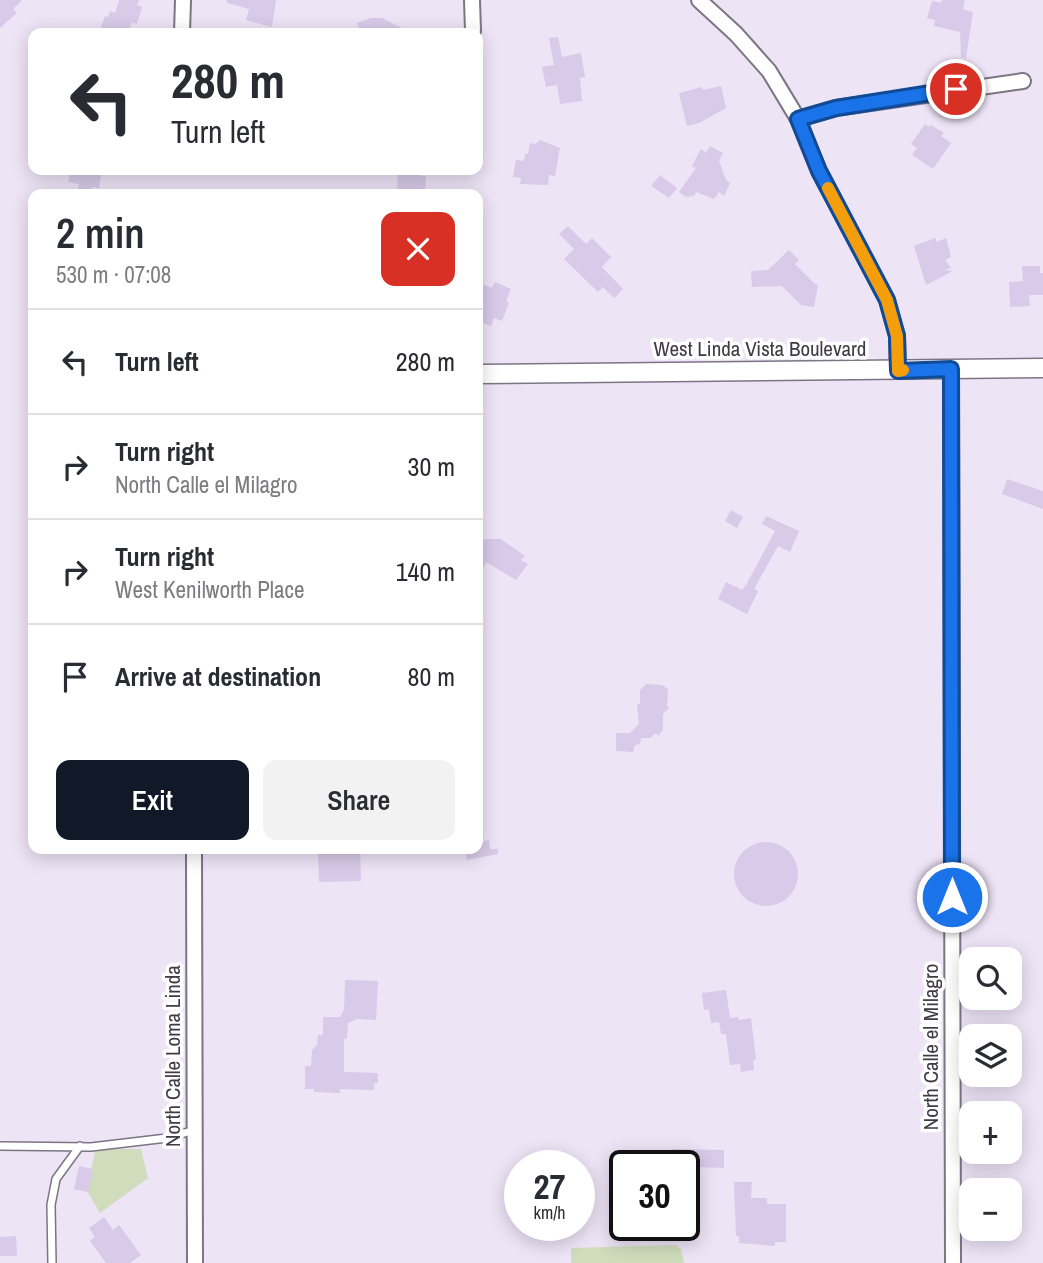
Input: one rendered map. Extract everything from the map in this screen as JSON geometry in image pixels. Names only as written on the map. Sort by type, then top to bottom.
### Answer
[{"type":"street","points":[[182,28],[183,0]]},
{"type":"street","points":[[472,0],[473,28]]},
{"type":"street","points":[[699,0],[736,34],[769,71],[798,119],[819,171],[887,300],[897,336],[898,371]]},
{"type":"street","points":[[798,119],[836,108],[1024,81]]},
{"type":"street","name":"West Linda Vista Boulevard","points":[[483,374],[1043,368]]},
{"type":"street","name":"North Calle el Milagro","points":[[951,369],[953,1263]]},
{"type":"street","name":"North Calle Loma Linda","points":[[194,854],[195,1263]]},
{"type":"lane","points":[[0,1146],[80,1146],[167,1138],[195,1130]]},
{"type":"lane","points":[[52,1263],[51,1205],[57,1179],[80,1146]]},
{"type":"green space","points":[[99,1149],[141,1149],[148,1178],[100,1213],[87,1191],[95,1152]]},
{"type":"green space","points":[[676,1245],[681,1249],[684,1263],[571,1263],[571,1248]]},
{"type":"building","points":[[0,0],[22,0],[13,9],[17,13],[0,28]]},
{"type":"building","points":[[119,0],[139,0],[137,5],[142,7],[137,24],[132,22],[130,28],[101,28],[105,16],[108,17],[110,11],[115,13]]},
{"type":"building","points":[[227,0],[276,0],[272,27],[246,20],[249,9],[227,3]]},
{"type":"building","points":[[942,0],[965,0],[963,9],[973,12],[966,58],[961,57],[960,32],[934,26],[935,20],[927,18],[932,1],[941,3]]},
{"type":"building","points":[[371,18],[382,18],[402,28],[359,28],[357,23]]},
{"type":"building","points":[[558,37],[562,57],[581,53],[585,77],[580,78],[582,101],[560,104],[557,85],[546,87],[542,67],[554,65],[549,38]]},
{"type":"building","points":[[721,86],[726,108],[699,123],[687,126],[679,93],[702,87],[703,90]]},
{"type":"building","points":[[925,124],[944,133],[941,136],[951,143],[933,169],[912,155],[917,148],[911,144]]},
{"type":"building","points":[[540,140],[560,148],[555,176],[549,175],[548,185],[520,184],[521,178],[513,177],[516,160],[524,161],[530,143],[535,144]]},
{"type":"building","points":[[710,146],[723,153],[719,161],[726,180],[730,183],[724,196],[719,192],[714,199],[696,192],[694,196],[686,197],[679,192],[696,168],[692,166],[701,149],[706,153]]},
{"type":"building","points":[[70,175],[101,175],[99,188],[78,189],[79,184],[68,182]]},
{"type":"building","points":[[398,175],[426,176],[425,189],[397,189]]},
{"type":"building","points":[[660,175],[677,188],[669,198],[651,186]]},
{"type":"building","points":[[568,226],[586,244],[592,238],[611,257],[602,267],[623,289],[614,298],[603,287],[598,292],[564,259],[574,249],[559,234]]},
{"type":"building","points":[[935,238],[937,242],[946,238],[951,257],[945,260],[951,268],[945,270],[953,271],[926,285],[914,246]]},
{"type":"building","points":[[789,250],[799,260],[795,264],[818,285],[814,307],[801,305],[782,286],[752,287],[751,271],[768,270]]},
{"type":"building","points":[[1022,266],[1040,266],[1040,273],[1043,273],[1043,295],[1029,295],[1030,306],[1010,307],[1009,282],[1023,281]]},
{"type":"building","points":[[495,282],[511,289],[502,321],[494,318],[491,326],[483,323],[483,284],[492,288]]},
{"type":"building","points":[[1007,479],[1043,491],[1043,509],[1002,494]]},
{"type":"building","points":[[731,510],[743,517],[737,528],[725,521]]},
{"type":"building","points":[[766,516],[799,531],[790,552],[778,546],[754,589],[758,591],[747,614],[718,599],[726,582],[742,590],[746,585],[775,531],[762,524]]},
{"type":"building","points":[[483,539],[501,539],[525,556],[521,560],[528,564],[516,580],[486,562],[483,569]]},
{"type":"building","points":[[646,684],[662,685],[668,689],[669,708],[663,714],[663,730],[658,736],[656,733],[650,738],[641,738],[640,744],[635,745],[633,752],[616,751],[616,733],[630,733],[639,724],[637,704],[640,704],[640,690]]},
{"type":"building","points":[[489,840],[490,849],[498,849],[498,854],[467,860],[465,854],[483,854],[483,841]]},
{"type":"building","points":[[760,842],[772,842],[789,851],[796,862],[796,886],[789,897],[772,906],[760,906],[748,901],[739,892],[734,880],[734,868],[739,856],[748,847]]},
{"type":"building","points":[[318,854],[360,854],[361,881],[319,882]]},
{"type":"building","points":[[345,980],[378,981],[376,1020],[357,1019],[348,1023],[347,1039],[344,1039],[344,1072],[378,1073],[378,1083],[374,1083],[374,1090],[340,1089],[340,1093],[314,1092],[314,1089],[305,1089],[305,1066],[311,1066],[312,1050],[317,1045],[318,1035],[323,1035],[323,1017],[340,1017],[344,1010]]},
{"type":"building","points":[[726,990],[730,1018],[751,1018],[756,1060],[753,1059],[754,1070],[741,1072],[740,1064],[730,1065],[726,1034],[721,1034],[719,1022],[711,1023],[709,1009],[704,1010],[702,993]]},
{"type":"building","points":[[672,1149],[724,1150],[724,1168],[700,1167],[700,1150]]},
{"type":"building","points":[[79,1166],[93,1169],[88,1192],[74,1189]]},
{"type":"building","points":[[734,1182],[752,1182],[751,1198],[767,1198],[767,1204],[786,1204],[786,1242],[775,1242],[775,1246],[739,1243],[739,1236],[736,1236]]},
{"type":"building","points":[[104,1217],[113,1230],[119,1225],[141,1255],[130,1263],[106,1263],[90,1241],[95,1237],[89,1228]]},
{"type":"building","points":[[16,1236],[17,1256],[0,1256],[0,1237]]},
{"type":"slow traffic","points":[[828,188],[887,300],[897,336],[898,371],[903,370]]},
{"type":"route","points":[[952,897],[951,369],[898,371],[897,336],[887,300],[819,171],[798,119],[836,108],[956,89]]}]
